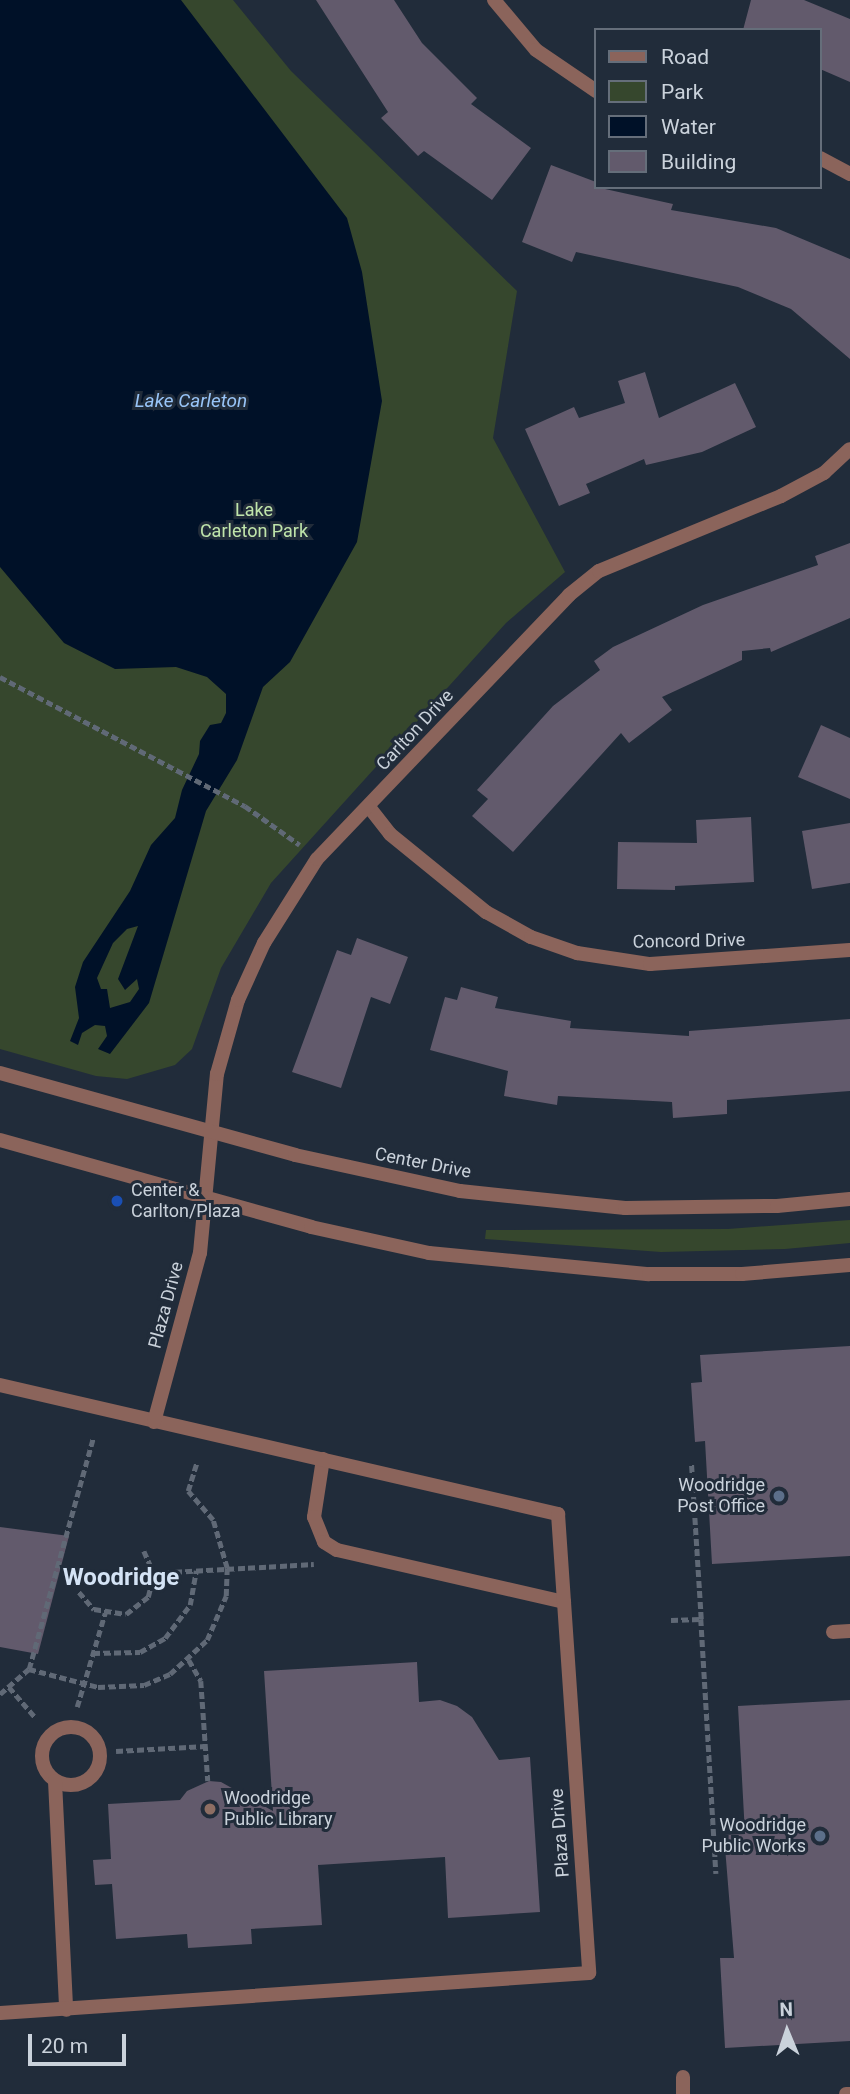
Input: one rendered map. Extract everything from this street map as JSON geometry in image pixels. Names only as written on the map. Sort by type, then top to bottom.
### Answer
[{"type":"street","points":[[494,0],[536,50],[594,90]]},
{"type":"street","points":[[822,159],[850,174]]},
{"type":"street","name":"Carlton Drive","points":[[208,1198],[217,1074],[238,1000],[264,943],[317,859],[569,594],[599,571],[781,496],[824,473],[850,449]]},
{"type":"street","name":"Concord Drive","points":[[369,807],[390,834],[486,912],[531,937],[577,953],[650,964],[850,950]]},
{"type":"street","name":"Center Drive","points":[[0,1073],[212,1133],[381,1176],[516,1199],[625,1208],[715,1208],[850,1199]]},
{"type":"street","points":[[0,1140],[363,1239],[503,1264],[649,1274],[742,1274],[850,1265]]},
{"type":"street","name":"Plaza Drive","points":[[155,1422],[200,1254],[208,1198]]},
{"type":"street","name":"Plaza Drive","points":[[0,1385],[558,1514],[589,1973],[0,2013]]},
{"type":"street","points":[[323,1459],[314,1517],[324,1542],[337,1550],[564,1602]]},
{"type":"street","points":[[833,1632],[850,1631]]},
{"type":"street","points":[[55,1781],[73,1785],[91,1777],[100,1749],[88,1732],[69,1726],[46,1739],[41,1758],[55,1781],[66,2010]]},
{"type":"street","points":[[682,2094],[683,2077]]},
{"type":"path","points":[[0,677],[245,806],[317,859]]},
{"type":"path","points":[[0,1694],[29,1670],[93,1438]]},
{"type":"path","points":[[29,1670],[84,1684],[118,1688],[144,1685],[189,1660],[219,1619],[227,1569],[213,1520],[188,1491],[197,1461]]},
{"type":"path","points":[[691,1462],[716,1874]]},
{"type":"path","points":[[79,1592],[94,1609],[105,1613],[126,1614],[139,1607],[153,1585],[154,1573],[144,1551]]},
{"type":"path","points":[[154,1573],[321,1564]]},
{"type":"path","points":[[93,1653],[140,1653],[165,1638],[190,1605],[196,1571]]},
{"type":"path","points":[[77,1707],[105,1613]]},
{"type":"path","points":[[671,1620],[701,1619]]},
{"type":"path","points":[[189,1660],[201,1681],[208,1781]]},
{"type":"path","points":[[9,1687],[35,1717]]},
{"type":"path","points":[[116,1751],[206,1746]]},
{"type":"green space","name":"Lake Carleton Park","points":[[0,0],[233,0],[291,71],[517,291],[493,438],[565,572],[506,623],[271,883],[221,968],[192,1049],[175,1065],[127,1079],[96,1076],[0,1049]]},
{"type":"green space","points":[[850,1220],[850,1243],[785,1249],[661,1252],[485,1239],[486,1230],[728,1229]]},
{"type":"water","name":"Lake Carleton","points":[[0,0],[181,0],[347,218],[362,272],[382,401],[357,542],[290,662],[263,687],[237,760],[206,811],[149,1003],[110,1054],[98,1049],[107,1036],[105,1026],[95,1025],[82,1033],[78,1045],[70,1041],[79,1018],[75,987],[83,962],[130,891],[151,845],[175,818],[182,790],[199,754],[200,741],[210,725],[221,723],[226,713],[226,694],[207,677],[176,667],[115,669],[64,643],[0,567]],"holes":[[[138,926],[118,979],[125,990],[137,979],[139,989],[130,1002],[110,1008],[107,989],[101,989],[97,978],[113,943],[127,929]]]},
{"type":"building","points":[[316,0],[394,0],[422,43],[477,98],[471,104],[531,148],[492,200],[424,151],[418,156],[381,118],[388,112]]},
{"type":"building","points":[[751,0],[804,0],[850,19],[850,82],[822,70],[822,28],[744,28]]},
{"type":"building","points":[[551,165],[594,181],[594,189],[673,204],[671,210],[776,228],[850,259],[850,359],[791,309],[738,287],[576,252],[572,262],[522,242]]},
{"type":"building","points":[[645,372],[659,418],[735,383],[756,427],[702,452],[646,465],[644,459],[586,484],[590,493],[559,506],[525,429],[574,407],[579,418],[625,403],[618,381]]},
{"type":"building","points":[[850,543],[850,618],[771,652],[770,648],[742,651],[742,660],[662,697],[672,710],[629,743],[621,733],[513,852],[472,816],[488,799],[477,790],[553,706],[600,670],[594,661],[613,647],[703,605],[818,565],[815,556]]},
{"type":"building","points":[[821,725],[850,738],[850,799],[798,777]]},
{"type":"building","points":[[751,817],[754,882],[675,886],[675,890],[617,889],[618,842],[697,843],[696,820]]},
{"type":"building","points":[[850,823],[850,883],[812,889],[802,831]]},
{"type":"building","points":[[357,938],[408,957],[390,1004],[371,997],[341,1088],[292,1072],[337,950],[351,955]]},
{"type":"building","points":[[461,987],[498,997],[495,1008],[571,1021],[570,1028],[689,1036],[689,1031],[850,1019],[850,1091],[727,1100],[727,1114],[673,1118],[672,1102],[558,1096],[557,1105],[504,1096],[508,1071],[430,1050],[445,997],[457,1000]]},
{"type":"building","name":"Woodridge Post Office","points":[[850,1346],[850,1556],[712,1564],[705,1441],[695,1442],[691,1383],[702,1382],[700,1355]]},
{"type":"building","points":[[0,1527],[69,1536],[38,1654],[0,1647]]},
{"type":"building","name":"Woodridge Public Library","points":[[417,1662],[419,1702],[440,1700],[457,1706],[472,1717],[499,1760],[530,1757],[540,1912],[448,1918],[445,1857],[318,1865],[322,1925],[251,1929],[252,1944],[188,1948],[187,1934],[116,1939],[112,1884],[95,1885],[93,1860],[111,1859],[108,1804],[180,1800],[187,1791],[209,1781],[221,1782],[273,1811],[264,1671]]},
{"type":"building","points":[[850,1700],[850,2041],[725,2048],[720,1958],[734,1958],[724,1835],[745,1834],[738,1706]]},
{"type":"place","name":"Center & Carlton/Plaza","points":[[117,1201]]},
{"type":"place","name":"Woodridge Post Office","points":[[779,1496]]},
{"type":"place","name":"Woodridge Public Library","points":[[210,1809]]},
{"type":"place","name":"Woodridge Public Works","points":[[820,1836]]},
{"type":"district","name":"Woodridge","points":[[121,1578]]}]
